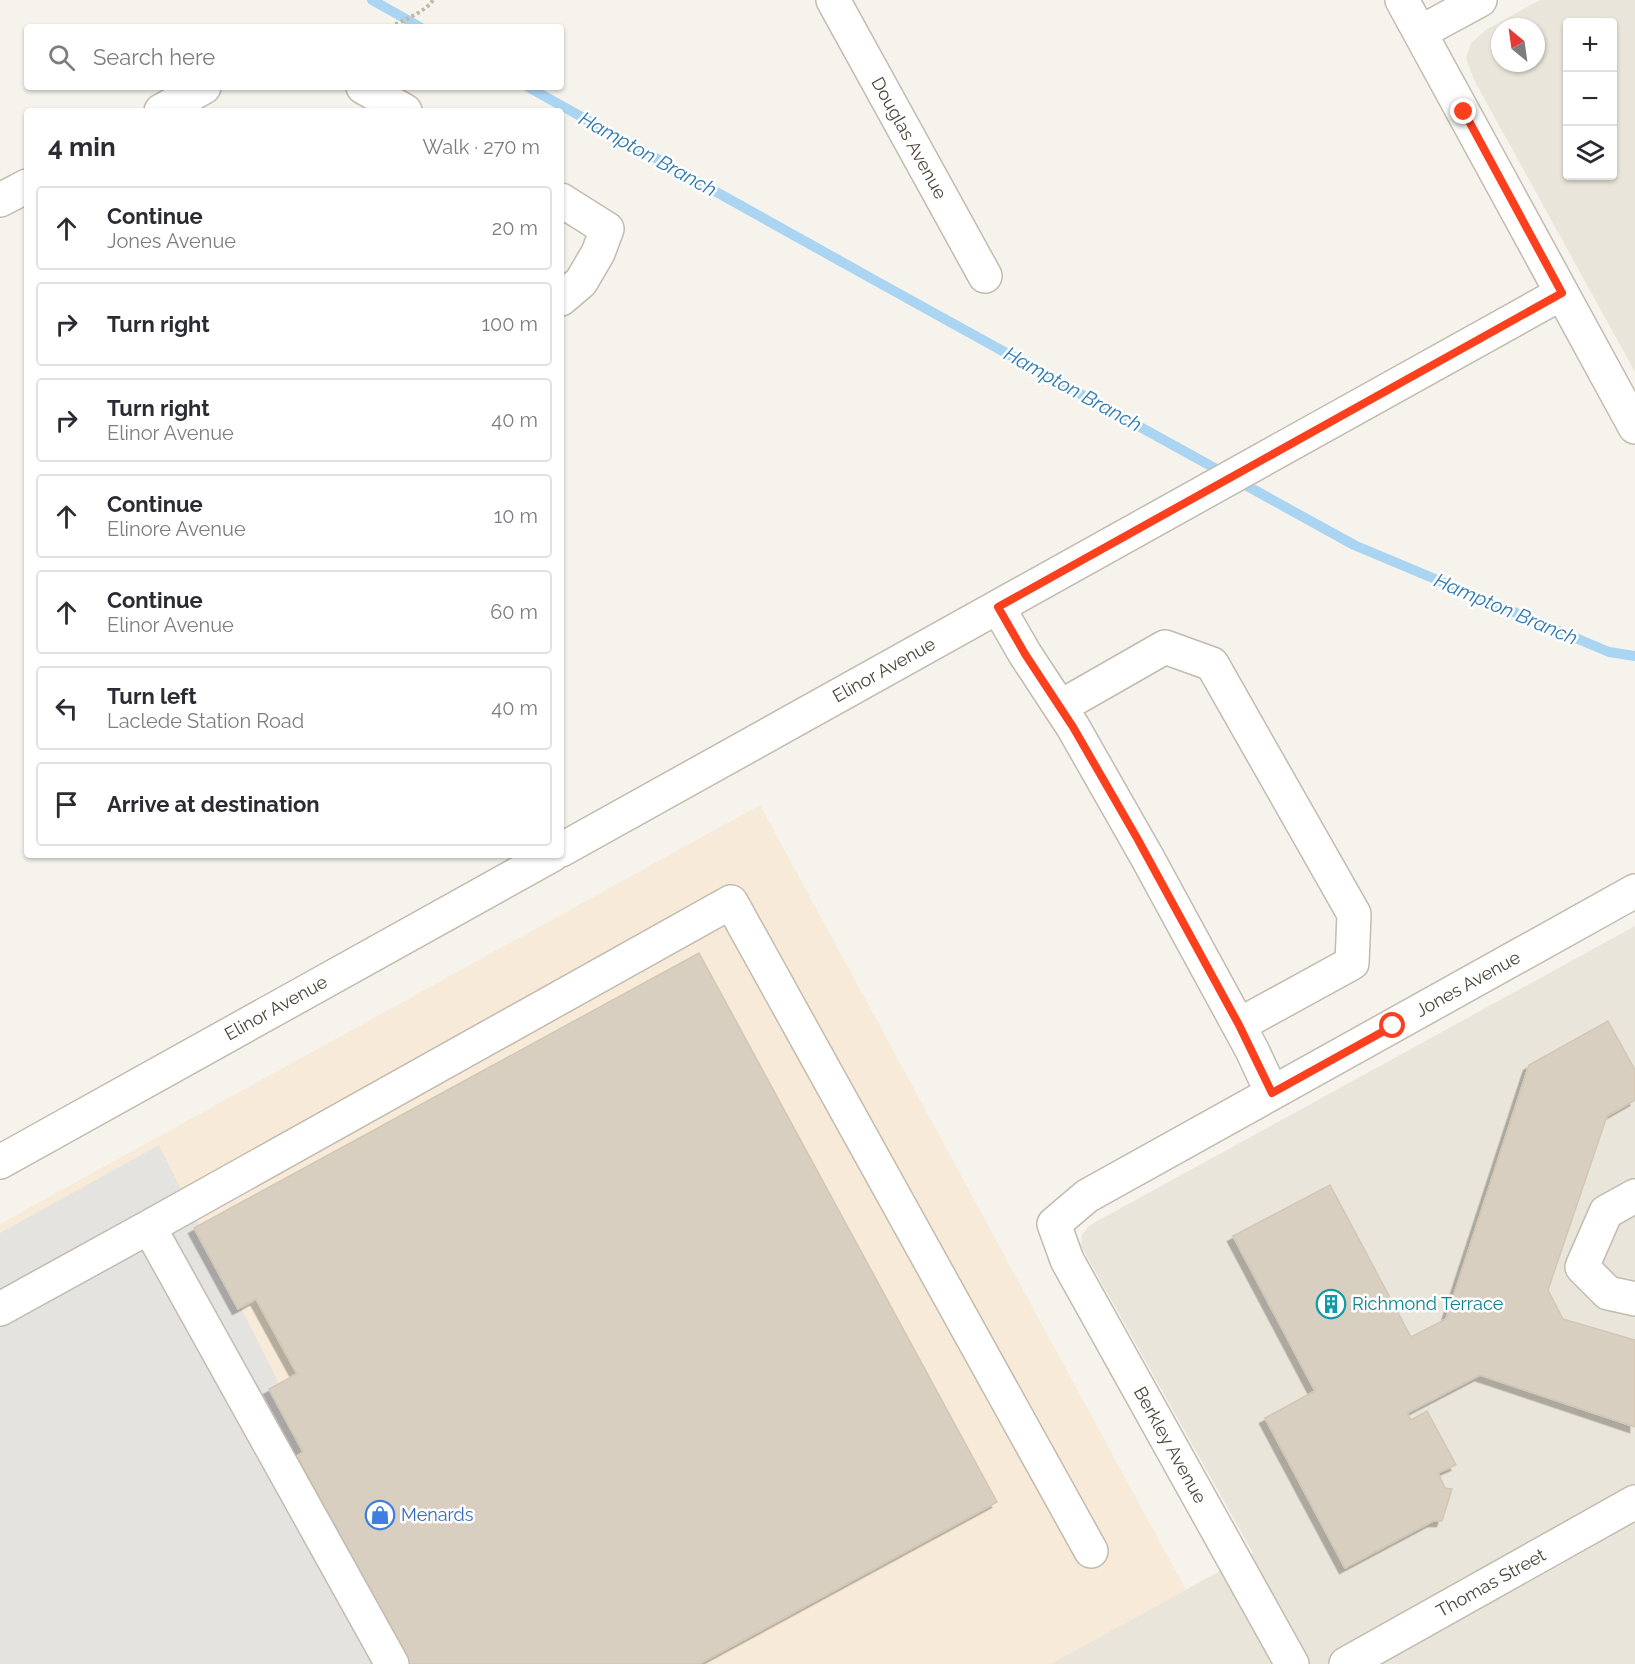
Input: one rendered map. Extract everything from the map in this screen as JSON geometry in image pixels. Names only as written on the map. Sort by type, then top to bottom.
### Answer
[{"type":"street","name":"Douglas Avenue","points":[[833,0],[985,276]]},
{"type":"street","points":[[1402,0],[1635,427]]},
{"type":"street","points":[[1421,32],[1480,0]]},
{"type":"street","points":[[166,108],[199,90]]},
{"type":"street","points":[[368,90],[400,108]]},
{"type":"street","points":[[564,203],[607,229],[598,253],[581,282],[564,296]]},
{"type":"street","name":"Elinor Avenue","points":[[564,848],[1562,293]]},
{"type":"street","points":[[998,607],[1025,654],[1060,707],[1147,857],[1239,1025],[1272,1093]]},
{"type":"street","points":[[1060,707],[1165,647],[1212,664],[1354,914],[1352,963],[1239,1025]]},
{"type":"street","name":"Elinor Avenue","points":[[0,1162],[547,858]]},
{"type":"street","name":"Jones Avenue","points":[[1054,1224],[1087,1196],[1635,891]]},
{"type":"street","points":[[0,1309],[731,902],[1091,1551]]},
{"type":"street","points":[[1635,1196],[1606,1212],[1582,1267],[1608,1293],[1635,1299]]},
{"type":"street","name":"Berkley Avenue","points":[[1054,1224],[1066,1260],[1292,1664]]},
{"type":"street","points":[[149,1227],[392,1664]]},
{"type":"street","name":"Thomas Street","points":[[1346,1664],[1635,1502]]},
{"type":"path","points":[[396,24],[426,8],[433,0]]},
{"type":"shaded area","points":[[1540,0],[1635,0],[1635,372],[1474,80],[1466,58],[1471,43],[1491,27],[1491,72],[1545,72],[1545,18],[1507,18]]},
{"type":"shaded area","points":[[760,805],[1186,1590],[1050,1664],[0,1664],[0,1224]]},
{"type":"shaded area","points":[[1635,926],[1635,1664],[1050,1664],[1253,1553],[1081,1246],[1082,1235],[1090,1225]]},
{"type":"shaded area","points":[[159,1145],[403,1630],[423,1664],[0,1664],[0,1233]]},
{"type":"building","points":[[699,953],[997,1502],[699,1664],[410,1664],[297,1456],[303,1452],[269,1389],[297,1374],[256,1299],[238,1309],[194,1228]]},
{"type":"building","name":"Richmond Terrace","points":[[1608,1021],[1635,1070],[1635,1100],[1607,1116],[1548,1290],[1563,1319],[1635,1340],[1635,1427],[1480,1375],[1407,1413],[1411,1420],[1427,1411],[1456,1465],[1438,1473],[1445,1488],[1452,1489],[1442,1521],[1433,1521],[1345,1568],[1265,1418],[1315,1391],[1233,1236],[1330,1185],[1411,1337],[1446,1319],[1529,1065]]},
{"type":"waterway","name":"Hampton Branch","points":[[372,0],[415,24]]},
{"type":"waterway","name":"Hampton Branch","points":[[533,90],[1354,545],[1609,652],[1635,656]]},
{"type":"place","name":"Richmond Terrace","points":[[1331,1304]]},
{"type":"place","name":"Menards","points":[[380,1515]]},
{"type":"route","points":[[1393,1026],[1272,1093],[1239,1025],[1137,838],[1073,727],[1025,654],[998,607],[1562,293],[1464,112]]}]
